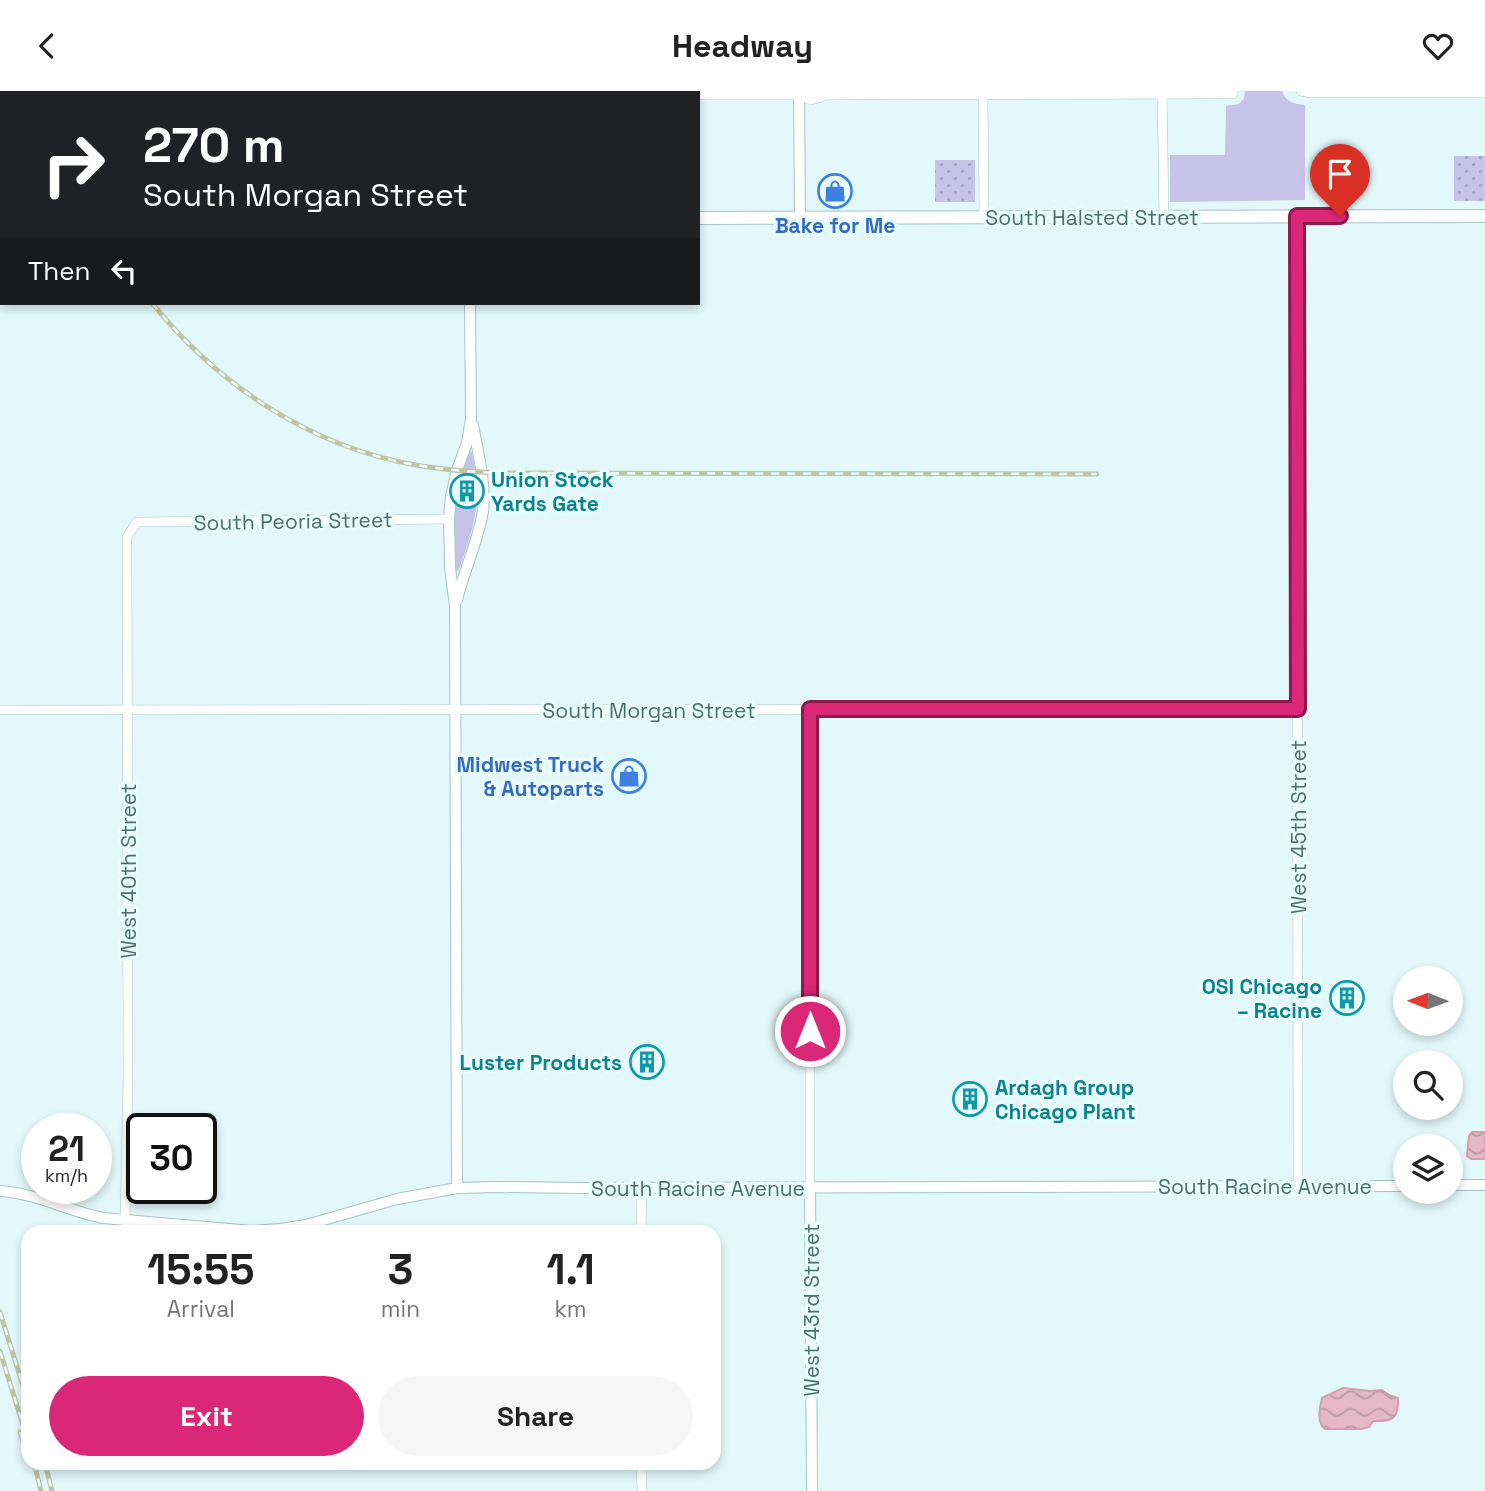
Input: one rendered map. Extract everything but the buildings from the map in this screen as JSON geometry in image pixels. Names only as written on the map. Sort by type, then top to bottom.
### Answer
[{"type":"main road","name":"South Halsted Street","points":[[700,218],[1485,216]]},
{"type":"street","points":[[1301,91],[1485,93]]},
{"type":"street","points":[[805,92],[811,100],[829,95],[1233,94]]},
{"type":"street","points":[[700,95],[805,92]]},
{"type":"street","points":[[800,217],[805,92]]},
{"type":"street","points":[[983,93],[984,217]]},
{"type":"street","points":[[1162,93],[1164,217]]},
{"type":"street","name":"West 45th Street","points":[[1297,216],[1297,1186]]},
{"type":"street","points":[[457,1188],[455,606],[450,568],[449,519],[451,496],[467,443],[471,418],[470,305]]},
{"type":"street","points":[[455,606],[461,580],[477,540],[483,511],[482,472],[471,418]]},
{"type":"street","name":"South Peoria Street","points":[[136,522],[449,519]]},
{"type":"street","name":"West 40th Street","points":[[125,1221],[128,1082],[127,537],[136,522]]},
{"type":"street","name":"West 43rd Street","points":[[810,709],[812,1491]]},
{"type":"street","name":"South Morgan Street","points":[[0,710],[1298,709]]},
{"type":"street","points":[[1463,1185],[1485,1185]]},
{"type":"street","name":"South Racine Avenue","points":[[306,1225],[397,1199],[457,1188],[1393,1186]]},
{"type":"street","points":[[641,1225],[642,1188]]},
{"type":"street","name":"South Racine Avenue","points":[[0,1191],[19,1192],[85,1215],[176,1225]]},
{"type":"street","points":[[641,1470],[642,1491]]},
{"type":"shaded area","points":[[1245,91],[1282,91],[1291,102],[1305,105],[1305,200],[1170,202],[1170,155],[1225,155],[1226,106],[1239,104]]},
{"type":"shaded area","points":[[1454,156],[1485,156],[1485,201],[1454,201]]},
{"type":"shaded area","points":[[935,160],[975,160],[975,202],[935,202]]},
{"type":"shaded area","points":[[470,451],[477,484],[476,511],[466,551],[456,571],[454,508],[464,464]]},
{"type":"water","points":[[1472,1132],[1485,1132],[1485,1159],[1471,1159],[1467,1156],[1469,1136]]},
{"type":"water","points":[[1343,1388],[1382,1390],[1398,1398],[1396,1414],[1385,1421],[1373,1421],[1369,1427],[1361,1429],[1325,1429],[1320,1419],[1322,1398]]},
{"type":"railway","points":[[154,305],[206,360],[269,408],[340,444],[416,465],[501,473],[1097,474]]},
{"type":"railway","points":[[0,1312],[21,1380]]},
{"type":"railway","points":[[0,1351],[21,1418]]},
{"type":"railway","points":[[36,1470],[41,1491]]},
{"type":"railway","points":[[47,1470],[52,1491]]},
{"type":"place","name":"Bake for Me","points":[[835,191]]},
{"type":"place","name":"Union Stock Yards Gate","points":[[467,491]]},
{"type":"place","name":"Midwest Truck & Autoparts","points":[[629,776]]},
{"type":"place","name":"OSI Chicago – Racine","points":[[1347,998]]},
{"type":"place","name":"Luster Products","points":[[647,1062]]},
{"type":"place","name":"Ardagh Group Chicago Plant","points":[[970,1099]]},
{"type":"route","points":[[810,1031],[810,709],[1298,709],[1297,216],[1340,216]]}]
